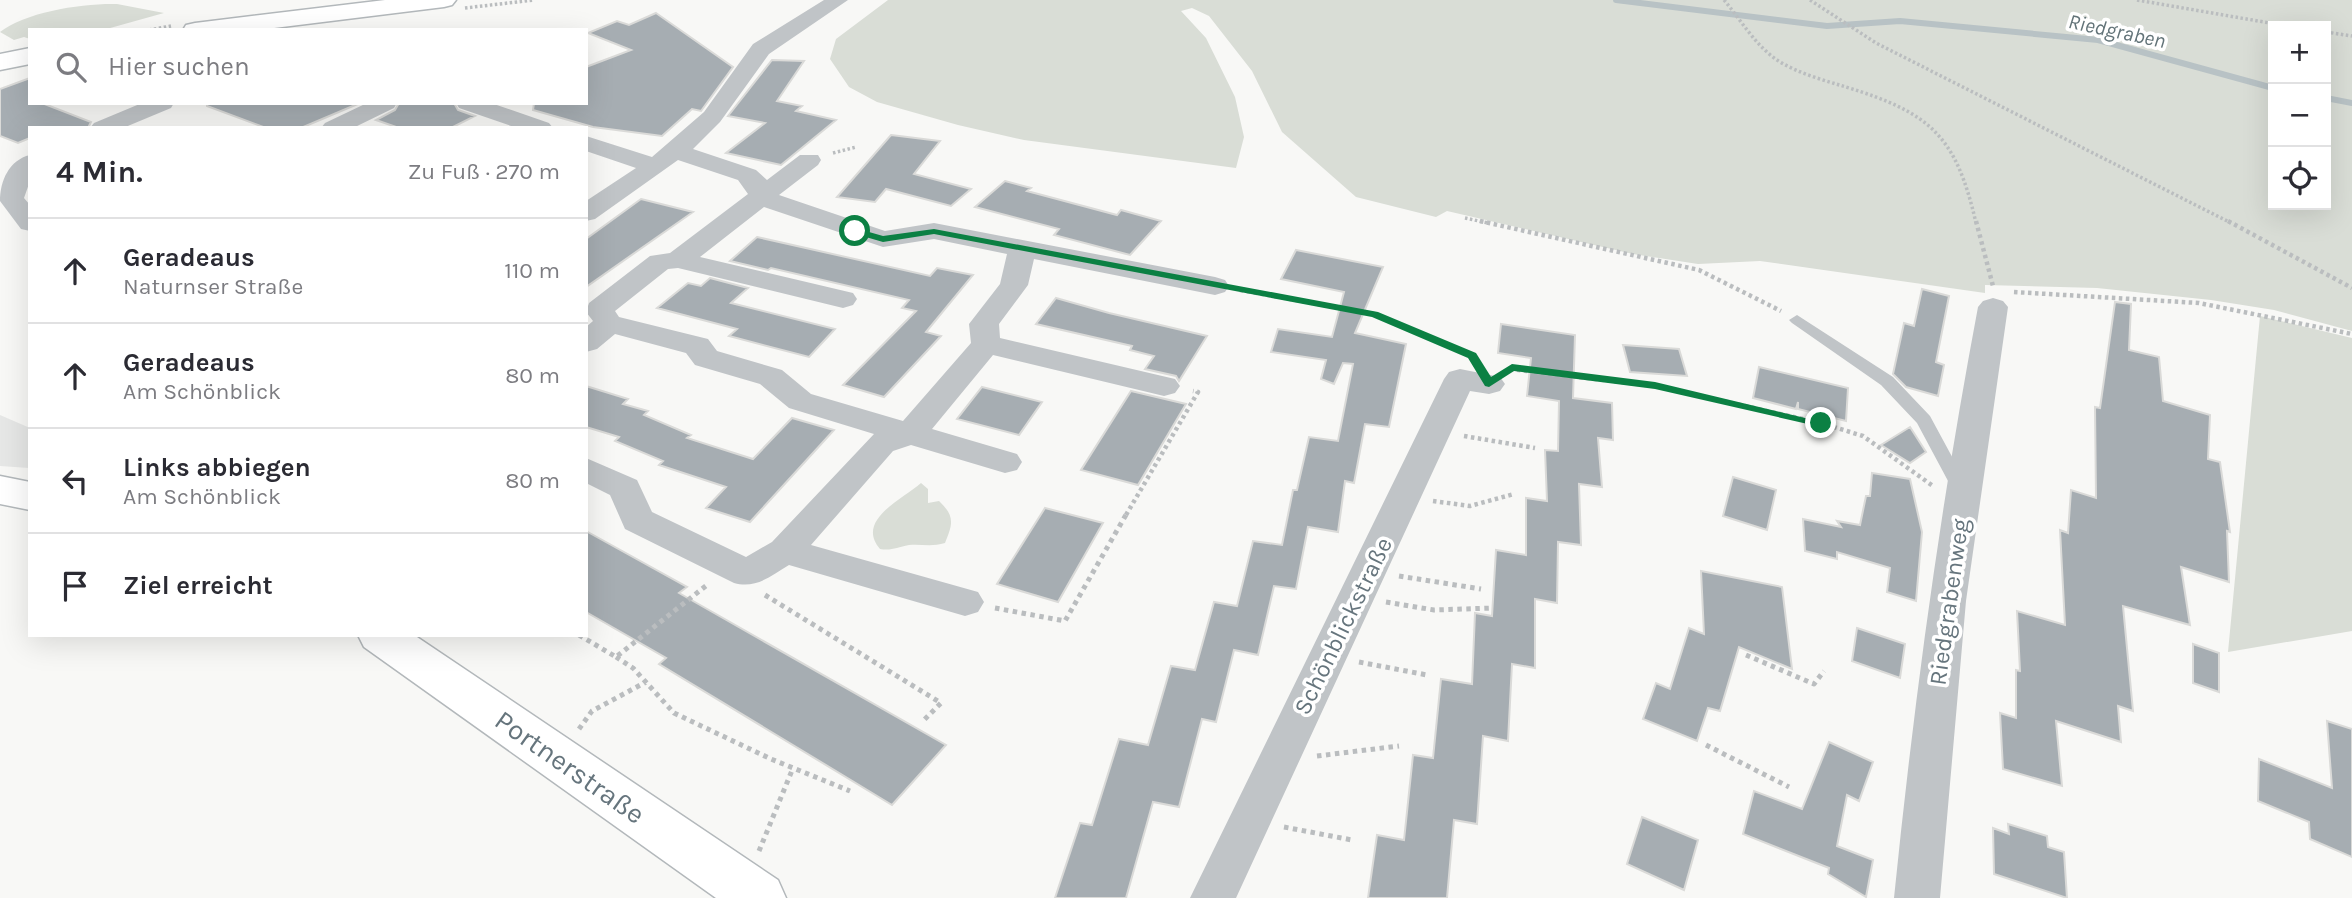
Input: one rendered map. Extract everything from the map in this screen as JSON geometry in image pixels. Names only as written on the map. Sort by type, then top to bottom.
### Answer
[{"type":"street","points":[[212,28],[444,0]]},
{"type":"street","points":[[588,213],[665,158],[712,117],[761,49],[838,0]]},
{"type":"street","points":[[0,62],[28,56]]},
{"type":"street","points":[[108,126],[158,105]]},
{"type":"street","points":[[337,126],[382,105]]},
{"type":"street","points":[[473,105],[535,126]]},
{"type":"street","points":[[588,143],[747,174],[756,183],[762,198],[883,239],[934,232],[1215,286]]},
{"type":"street","points":[[678,260],[762,198],[795,167],[809,159]]},
{"type":"street","points":[[28,163],[22,167],[5,200],[28,221]]},
{"type":"street","points":[[588,469],[625,488],[638,520],[739,569],[785,551],[881,443],[909,435],[986,344],[984,324],[1014,285],[1022,250]]},
{"type":"street","points":[[843,299],[678,260],[660,262],[599,309],[598,333],[697,346],[706,358],[771,377],[800,401],[1005,462]]},
{"type":"street","name":"Riedgrabenweg","points":[[1917,898],[1934,709],[1963,493],[1999,297]]},
{"type":"street","points":[[986,344],[1164,386]]},
{"type":"street","name":"Schönblickstraße","points":[[1213,898],[1460,379],[1489,384]]},
{"type":"street","points":[[0,490],[28,496]]},
{"type":"street","points":[[785,551],[965,602]]},
{"type":"street","name":"Portnerstraße","points":[[383,637],[759,898]]},
{"type":"lane","points":[[1797,320],[1887,381],[1924,420],[1963,493]]},
{"type":"path","points":[[1724,0],[1766,53],[1811,76],[1892,104],[1924,121],[1945,141],[1958,164],[1970,198],[1986,267],[1999,297],[2104,295],[2206,304],[2352,334]]},
{"type":"path","points":[[1810,0],[1851,29],[2162,186],[2352,288]]},
{"type":"path","points":[[2137,0],[2268,23]]},
{"type":"path","points":[[2331,33],[2352,36]]},
{"type":"path","points":[[1465,218],[1699,270],[1797,320]]},
{"type":"path","points":[[1215,286],[1374,314],[1472,356],[1489,384],[1512,368],[1680,391],[1756,407],[1863,436],[1902,464]]},
{"type":"path","points":[[965,602],[1065,621],[1198,392],[1164,386]]},
{"type":"path","points":[[1436,431],[1535,448]]},
{"type":"path","points":[[1405,497],[1470,506],[1514,494]]},
{"type":"path","points":[[616,657],[739,569],[751,587],[940,703],[924,720]]},
{"type":"path","points":[[1363,584],[1481,589]]},
{"type":"path","points":[[1363,584],[1434,610],[1493,608]]},
{"type":"path","points":[[582,637],[633,668],[674,713],[850,791]]},
{"type":"path","points":[[1746,655],[1814,684],[1824,671]]},
{"type":"path","points":[[1329,656],[1427,675]]},
{"type":"path","points":[[558,759],[592,711],[646,682]]},
{"type":"path","points":[[1706,745],[1789,787]]},
{"type":"path","points":[[1279,761],[1399,746]]},
{"type":"path","points":[[770,823],[793,768]]},
{"type":"path","points":[[1251,820],[1352,840]]},
{"type":"shaded area","points":[[888,0],[2352,0],[2352,331],[2274,310],[2211,300],[2097,288],[1985,285],[1985,293],[1760,261],[1698,264],[1633,254],[1447,211],[1436,217],[1356,197],[1282,132],[1252,71],[1209,16],[1192,8],[1181,11],[1206,38],[1235,97],[1244,137],[1236,168],[1024,140],[958,125],[877,102],[849,87],[830,59],[836,39]]},
{"type":"shaded area","points":[[117,4],[164,13],[110,28],[28,28],[28,38],[14,40],[0,32],[39,14],[88,5]]},
{"type":"shaded area","points":[[2260,316],[2352,338],[2352,631],[2228,652]]},
{"type":"shaded area","points":[[0,415],[28,427],[28,468],[0,466]]},
{"type":"shaded area","points":[[921,483],[928,489],[928,503],[939,501],[950,516],[950,531],[945,543],[880,549],[873,529],[877,520],[884,511]]},
{"type":"building","points":[[656,13],[733,67],[701,111],[692,109],[662,136],[593,127],[533,110],[534,105],[588,105],[588,66],[631,50],[588,33],[617,21],[629,25]]},
{"type":"building","points":[[772,60],[804,61],[777,101],[802,106],[796,111],[836,120],[781,165],[726,153],[765,123],[728,116]]},
{"type":"building","points":[[28,79],[28,105],[47,105],[91,122],[89,126],[28,126],[28,139],[18,143],[0,136],[0,89]]},
{"type":"building","points":[[355,105],[306,126],[261,126],[207,106]]},
{"type":"building","points":[[398,105],[455,105],[458,110],[475,116],[455,126],[393,126],[376,120],[395,110]]},
{"type":"building","points":[[891,135],[940,141],[914,174],[971,189],[951,206],[886,189],[875,202],[837,197]]},
{"type":"building","points":[[1005,181],[1031,188],[1027,191],[1117,215],[1121,210],[1161,221],[1130,255],[1054,235],[1059,229],[975,207]]},
{"type":"building","points":[[641,199],[693,212],[588,286],[588,238]]},
{"type":"building","points":[[757,237],[930,276],[937,268],[973,275],[926,332],[941,336],[884,397],[843,385],[916,311],[902,308],[909,300],[730,261]]},
{"type":"building","points":[[1296,250],[1383,267],[1355,333],[1406,344],[1389,427],[1365,424],[1354,483],[1345,481],[1338,532],[1308,527],[1296,589],[1274,586],[1258,655],[1234,650],[1216,722],[1202,719],[1179,807],[1153,802],[1126,898],[1055,898],[1080,823],[1092,825],[1119,739],[1148,745],[1171,666],[1195,670],[1214,602],[1237,606],[1253,541],[1282,545],[1293,490],[1297,490],[1309,437],[1338,441],[1353,364],[1343,363],[1334,384],[1321,379],[1326,360],[1271,352],[1278,329],[1332,337],[1344,292],[1281,279]]},
{"type":"building","points":[[710,278],[748,288],[731,303],[835,329],[809,357],[729,336],[737,329],[657,308],[688,283],[701,286]]},
{"type":"building","points":[[1922,289],[1949,296],[1936,362],[1944,365],[1938,396],[1906,387],[1893,374],[1904,323],[1914,326]]},
{"type":"building","points":[[1056,298],[1207,336],[1179,381],[1176,376],[1145,369],[1154,356],[1130,350],[1132,346],[1036,324]]},
{"type":"building","points":[[2115,302],[2131,304],[2129,350],[2159,357],[2163,401],[2210,415],[2208,459],[2220,462],[2230,532],[2227,531],[2229,582],[2181,567],[2190,625],[2123,606],[2133,711],[2118,706],[2121,742],[2056,721],[2062,786],[2003,769],[2000,713],[2016,718],[2016,670],[2020,671],[2017,611],[2065,625],[2060,530],[2068,533],[2071,490],[2096,498],[2095,407],[2100,408]]},
{"type":"building","points":[[1501,324],[1575,335],[1573,398],[1612,403],[1613,440],[1598,438],[1602,487],[1579,484],[1581,545],[1558,542],[1557,603],[1535,599],[1535,668],[1512,664],[1508,741],[1483,736],[1477,824],[1454,820],[1447,898],[1368,898],[1377,835],[1404,840],[1413,755],[1433,758],[1441,679],[1472,684],[1475,613],[1492,616],[1496,550],[1526,555],[1526,498],[1547,501],[1545,450],[1558,451],[1559,401],[1527,396],[1531,358],[1498,353]]},
{"type":"building","points":[[1623,345],[1679,349],[1687,376],[1630,372]]},
{"type":"building","points":[[1759,367],[1848,388],[1846,421],[1798,409],[1798,402],[1796,409],[1753,398]]},
{"type":"building","points":[[588,387],[628,399],[623,404],[648,411],[644,415],[691,435],[687,438],[753,459],[792,418],[834,430],[750,522],[706,508],[726,487],[659,465],[663,461],[615,441],[619,437],[588,428]]},
{"type":"building","points":[[982,387],[1042,402],[1019,435],[957,419]]},
{"type":"building","points":[[1131,391],[1186,404],[1138,485],[1081,470]]},
{"type":"building","points":[[1910,427],[1926,452],[1910,463],[1881,445]]},
{"type":"building","points":[[1872,473],[1910,479],[1922,532],[1916,601],[1887,592],[1890,568],[1837,552],[1837,559],[1805,551],[1803,519],[1841,527],[1837,521],[1860,525],[1866,496],[1870,496]]},
{"type":"building","points":[[1733,477],[1776,490],[1767,530],[1723,516]]},
{"type":"building","points":[[1045,508],[1103,523],[1058,602],[997,584]]},
{"type":"building","points":[[588,532],[687,587],[679,593],[946,745],[892,805],[659,664],[666,658],[588,613]]},
{"type":"building","points":[[1701,571],[1782,587],[1792,669],[1739,647],[1720,711],[1708,708],[1697,741],[1643,719],[1656,683],[1670,689],[1689,628],[1704,634]]},
{"type":"building","points":[[1857,628],[1905,644],[1900,678],[1852,661]]},
{"type":"building","points":[[2193,644],[2219,653],[2219,692],[2193,683]]},
{"type":"building","points":[[2327,721],[2352,729],[2352,857],[2310,839],[2309,822],[2258,801],[2259,759],[2332,788]]},
{"type":"building","points":[[1829,742],[1873,762],[1859,801],[1847,795],[1837,846],[1873,860],[1866,897],[1828,874],[1829,868],[1743,834],[1754,791],[1802,809]]},
{"type":"building","points":[[1642,817],[1698,840],[1684,890],[1627,864]]},
{"type":"building","points":[[2008,824],[2047,836],[2048,847],[2064,852],[2067,898],[1994,874],[1993,828],[2009,834]]},
{"type":"waterway","name":"Riedgraben","points":[[1616,0],[1827,26],[1900,21],[2098,40],[2268,87]]},
{"type":"waterway","name":"Riedgraben","points":[[2331,99],[2352,103]]},
{"type":"route","points":[[855,231],[883,239],[934,232],[1374,314],[1472,356],[1489,384],[1512,368],[1655,386],[1743,403],[1821,423]]}]
